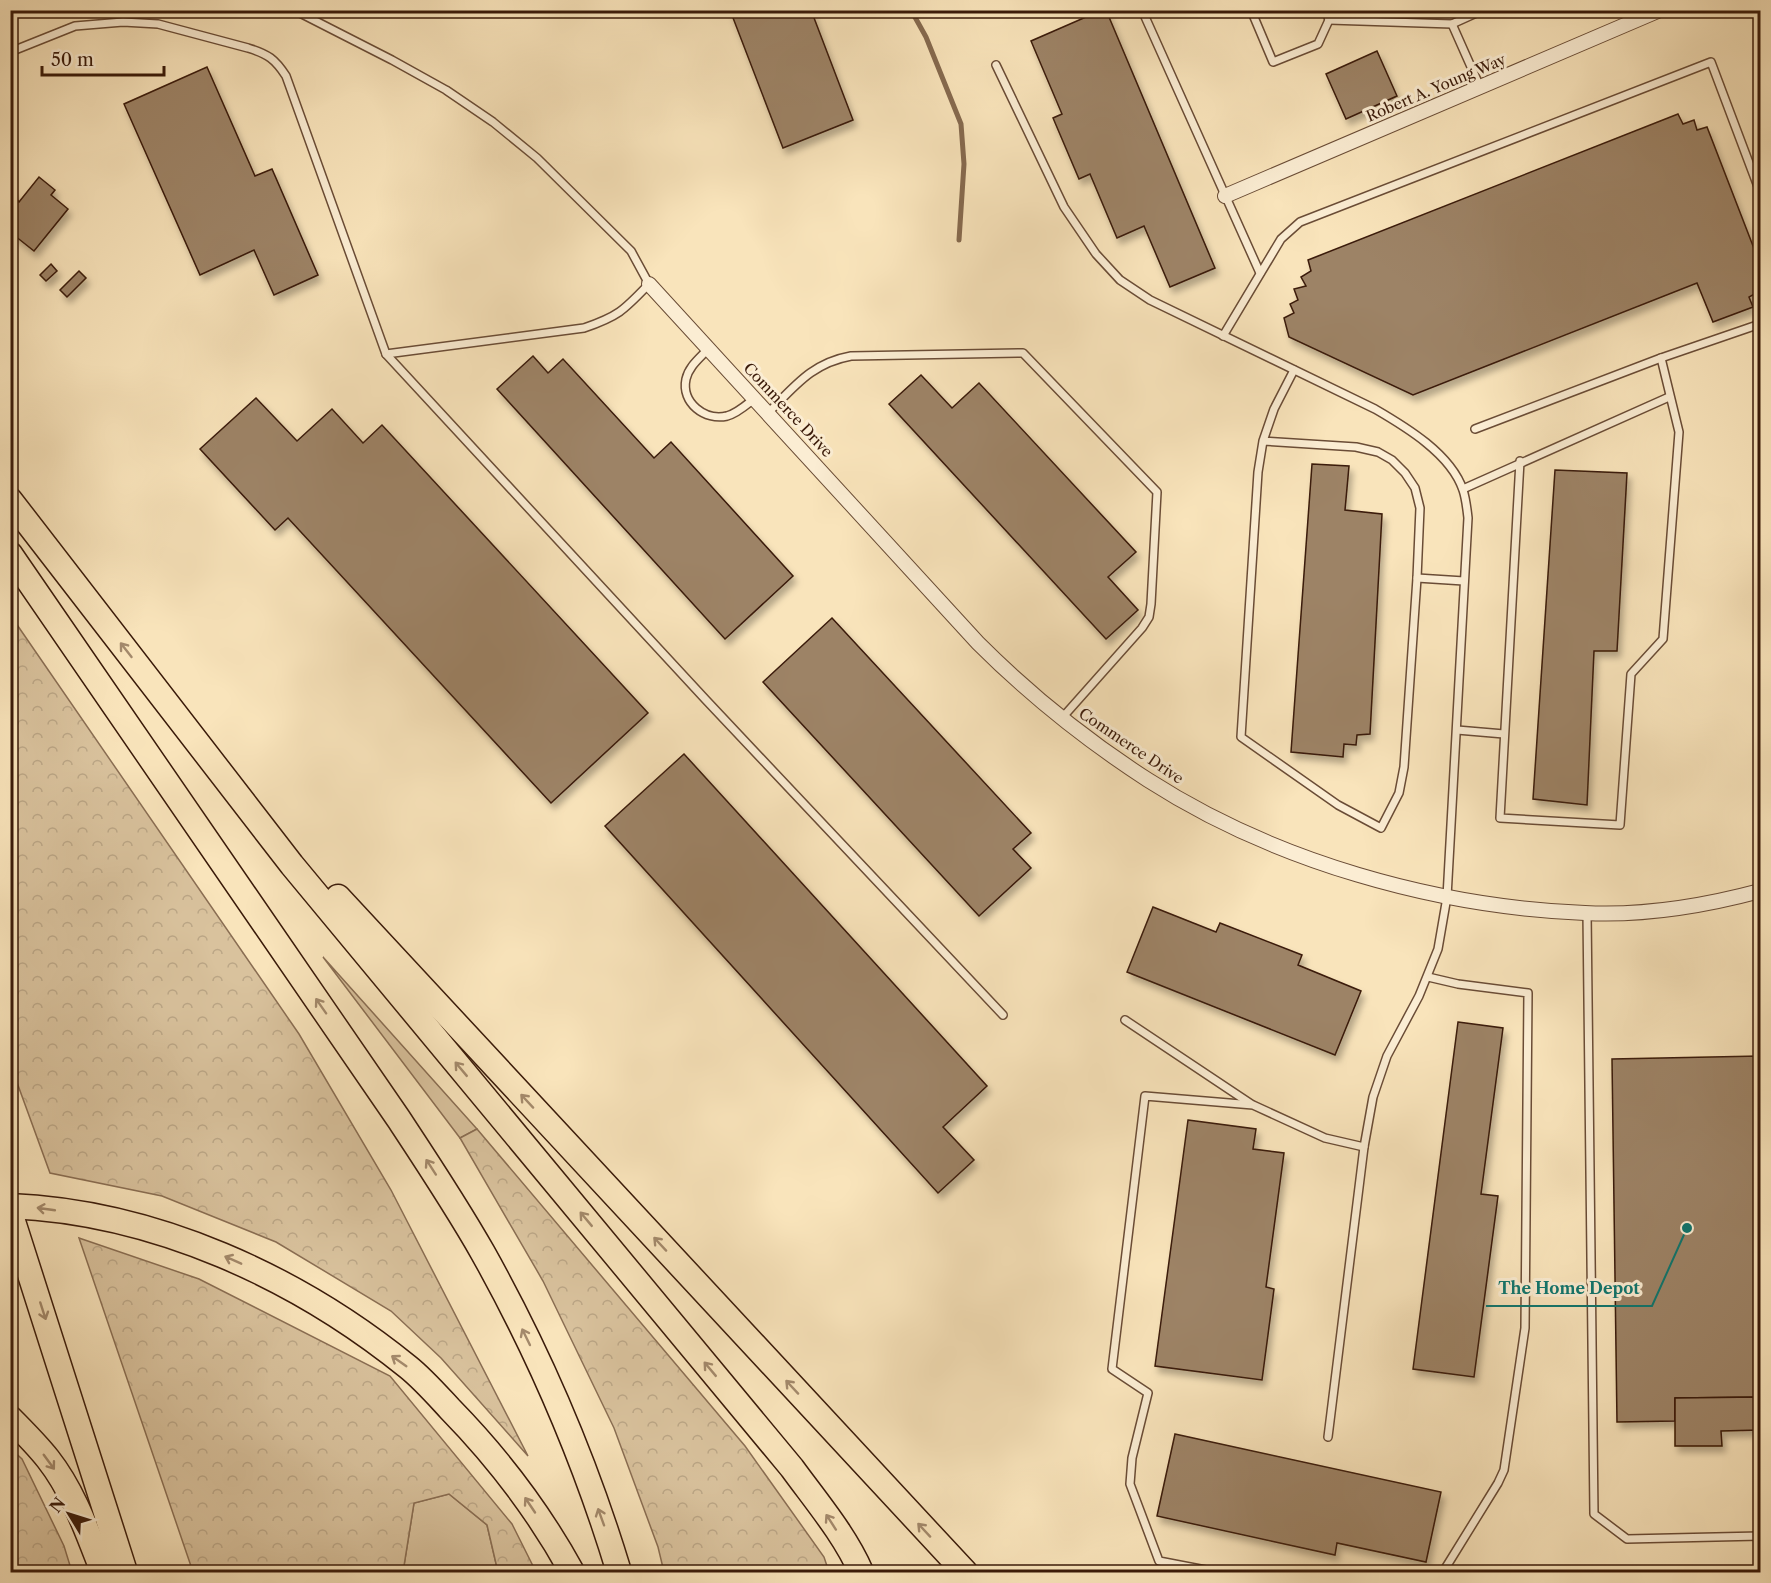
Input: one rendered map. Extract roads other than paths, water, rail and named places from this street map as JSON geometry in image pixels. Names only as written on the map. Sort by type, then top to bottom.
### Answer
[{"type":"highway","points":[[10,500],[292,865],[792,1468],[828,1517],[861,1572]]},
{"type":"highway","points":[[10,554],[398,1118],[484,1254],[537,1360],[591,1490],[619,1572]]},
{"type":"highway","points":[[162,696],[301,857],[965,1572]]},
{"type":"highway","points":[[10,1206],[90,1215],[182,1241],[267,1275],[337,1315],[409,1368],[467,1426],[502,1466],[529,1503],[572,1572]]},
{"type":"highway","points":[[10,1212],[125,1572]]},
{"type":"highway","points":[[10,1418],[50,1461],[84,1524],[103,1572]]},
{"type":"highway","points":[[113,1532],[133,1572]]},
{"type":"street","name":"Robert A. Young Way","points":[[1225,196],[1660,10]]},
{"type":"street","name":"Commerce Drive","points":[[649,284],[978,643],[1016,681],[1101,748],[1149,781],[1201,811],[1316,861],[1386,883],[1491,905],[1587,914],[1638,912],[1689,907],[1761,891]]},
{"type":"lane","points":[[294,10],[428,80],[493,122],[537,158],[631,251],[649,284],[623,311],[608,320],[584,328],[386,354]]},
{"type":"lane","points":[[1142,10],[1260,273]]},
{"type":"lane","points":[[1251,10],[1273,62],[1318,44],[1329,20],[1326,10]]},
{"type":"lane","points":[[1329,20],[1452,24],[1483,10]]},
{"type":"lane","points":[[10,52],[75,26],[123,22],[158,24],[248,48],[263,53],[277,62],[286,76],[386,354],[706,700],[1003,1015]]},
{"type":"lane","points":[[1452,24],[1480,87]]},
{"type":"lane","points":[[1223,336],[1281,239],[1300,222],[1711,62],[1761,192]]},
{"type":"lane","points":[[996,65],[1064,207],[1096,254],[1120,280],[1150,300],[1375,409],[1416,435],[1454,473],[1463,489],[1468,518],[1448,897],[1438,949],[1428,977],[1386,1056],[1373,1097],[1364,1147],[1328,1437]]},
{"type":"lane","points":[[1475,429],[1660,358],[1761,324]]},
{"type":"lane","points":[[708,349],[692,366],[686,378],[685,390],[696,409],[712,416],[729,416],[755,398]]},
{"type":"lane","points":[[768,413],[805,376],[833,359],[851,356],[1023,353],[1157,492],[1149,617],[1142,628],[1062,718]]},
{"type":"lane","points":[[1520,461],[1500,818],[1620,825],[1631,674],[1663,639],[1679,432],[1660,358]]},
{"type":"lane","points":[[1263,441],[1356,447],[1378,452],[1392,460],[1405,473],[1414,488],[1420,508],[1404,767],[1399,793],[1381,828],[1338,805],[1241,737],[1258,471],[1263,441],[1274,409],[1294,370]]},
{"type":"lane","points":[[1463,489],[1520,461],[1669,396]]},
{"type":"lane","points":[[1417,578],[1464,581]]},
{"type":"lane","points":[[1456,730],[1504,735]]},
{"type":"lane","points":[[1587,914],[1594,1514],[1627,1539],[1761,1536]]},
{"type":"lane","points":[[1428,977],[1458,984],[1528,993],[1525,1328],[1514,1411],[1504,1470],[1443,1572]]},
{"type":"lane","points":[[1125,1020],[1253,1105],[1325,1138],[1364,1147]]},
{"type":"lane","points":[[1215,1572],[1159,1561],[1130,1484],[1132,1458],[1148,1393],[1112,1370],[1145,1096],[1253,1105]]},
{"type":"waterway","points":[[911,10],[926,37],[961,124],[964,164],[959,240]]},
{"type":"place","name":"The Home Depot","points":[[1687,1228]]}]
